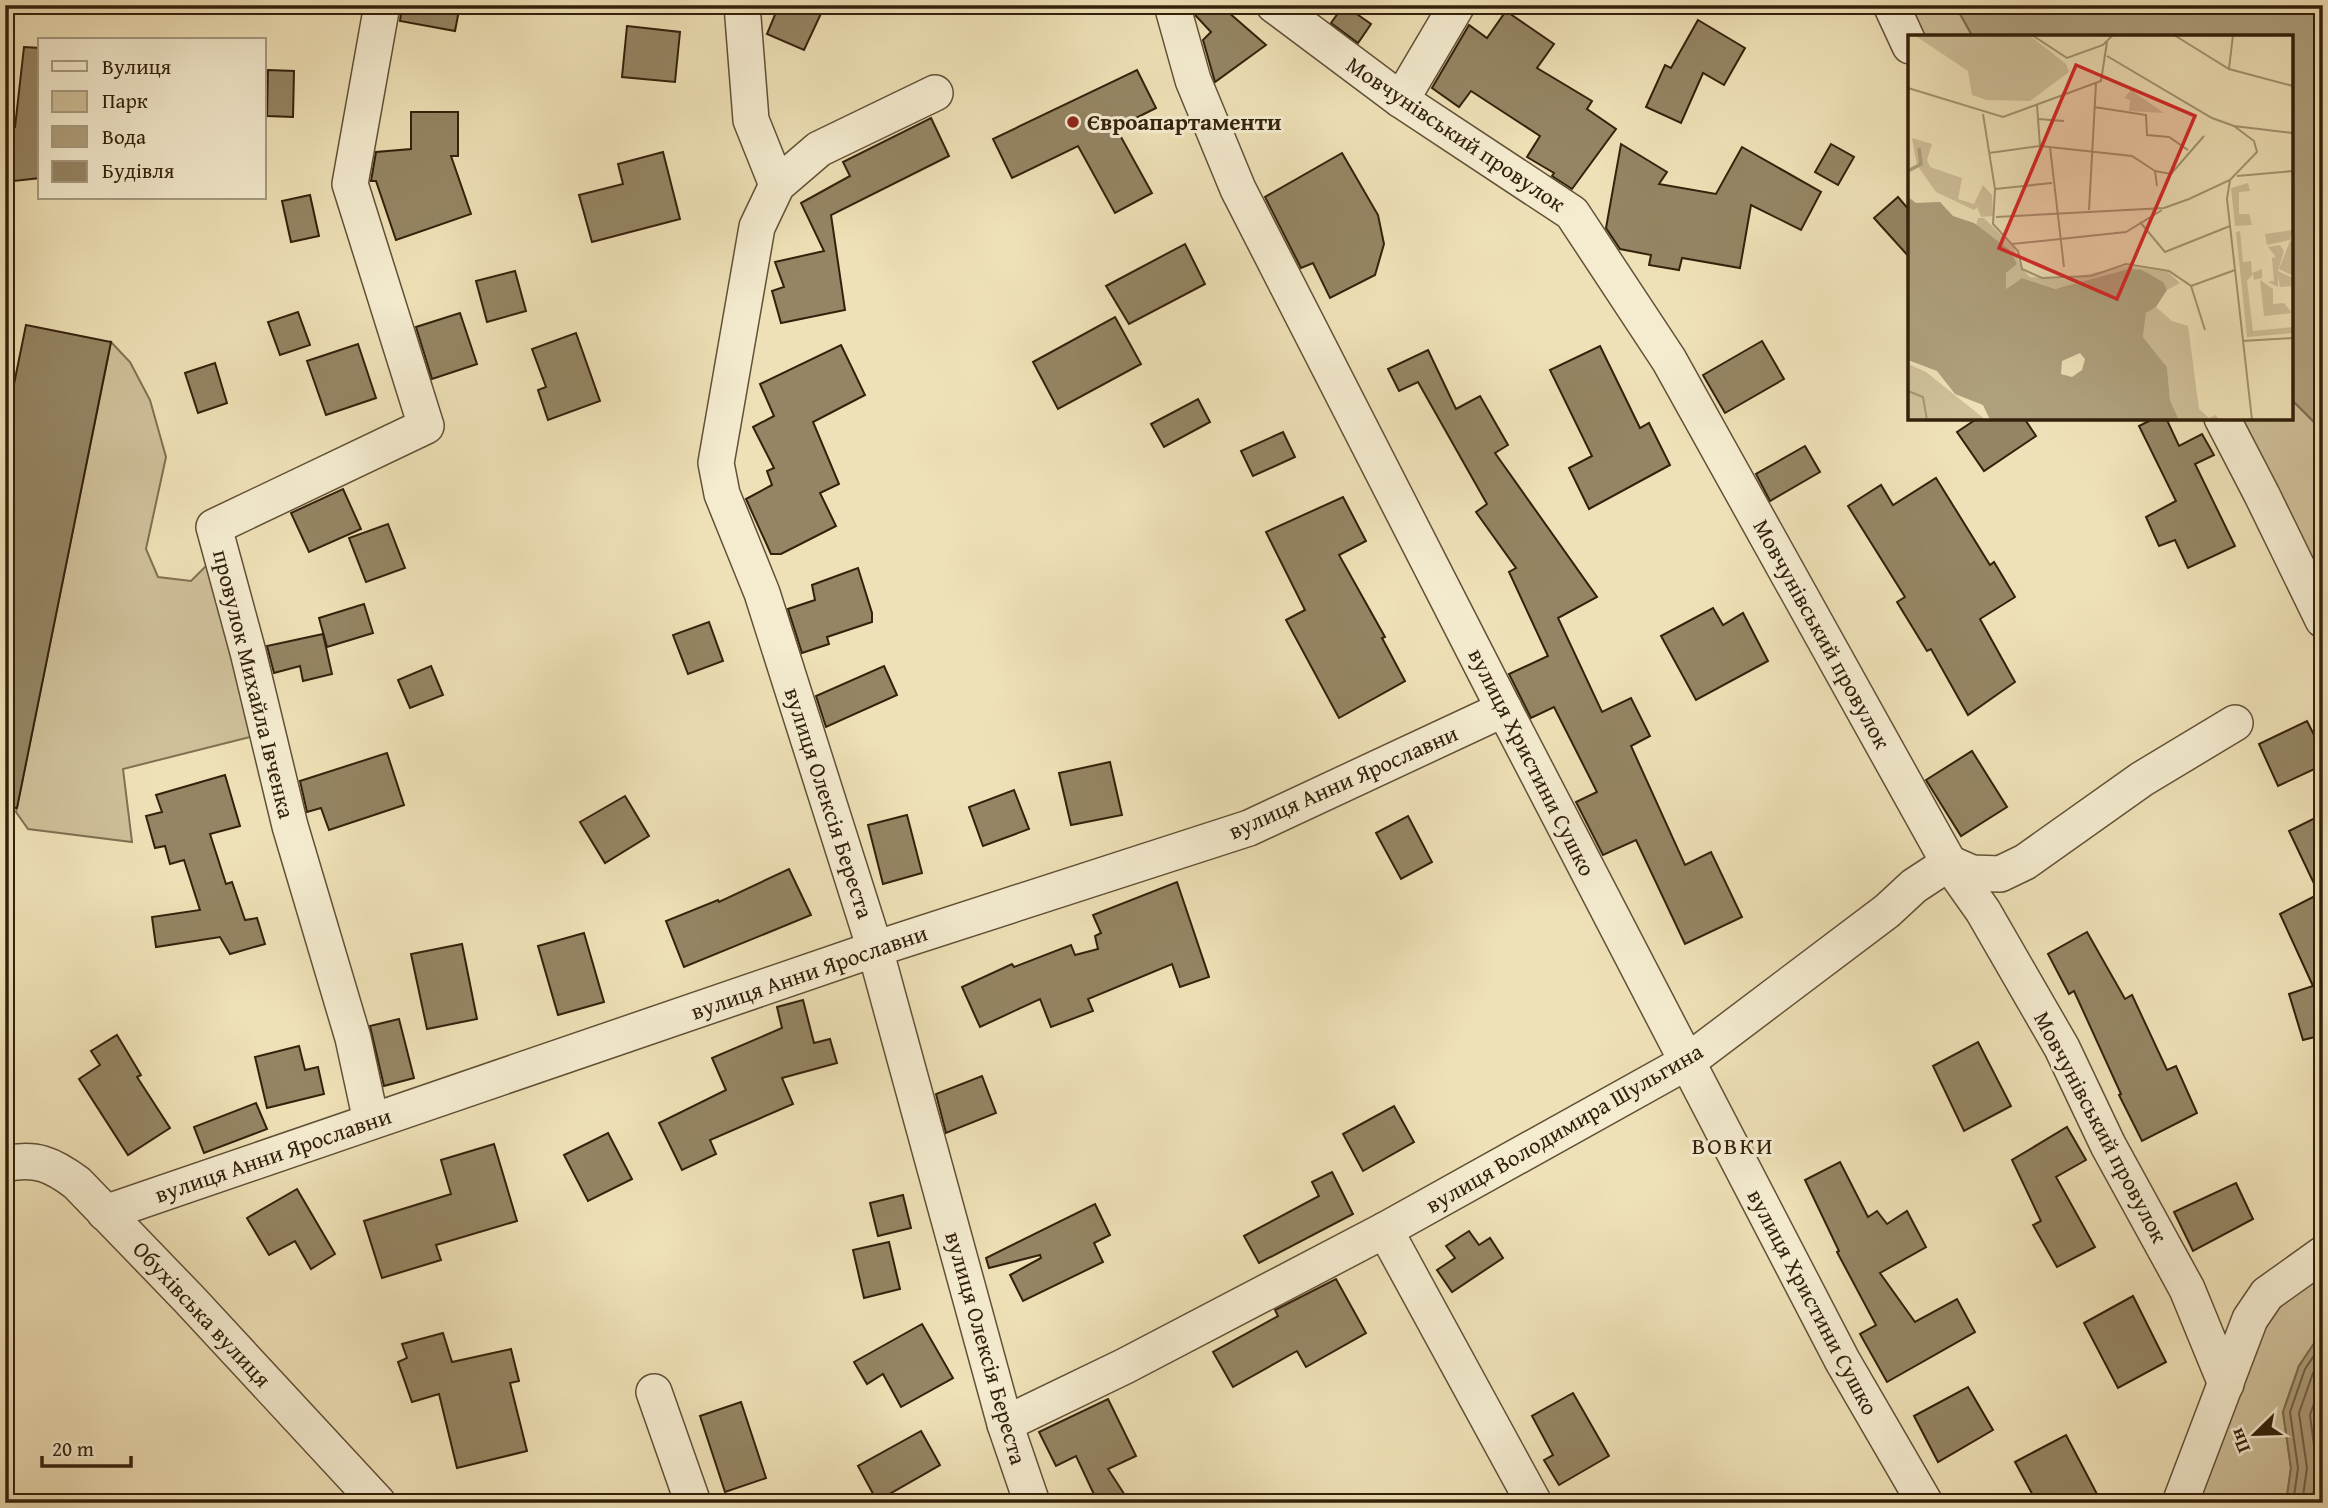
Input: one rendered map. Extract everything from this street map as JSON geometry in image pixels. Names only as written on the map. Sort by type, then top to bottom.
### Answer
[{"type":"street","name":"провулок Михайла Івченка","points":[[371,1121],[353,1038],[290,826],[248,652],[214,527],[426,426],[350,184],[382,5]]},
{"type":"street","points":[[742,5],[751,120],[777,185]]},
{"type":"street","name":"вулиця Христини Сушко","points":[[1172,5],[1193,80],[1238,188],[1504,709],[1842,1360],[1925,1503]]},
{"type":"street","name":"Мовчунівський провулок","points":[[1274,5],[1401,100],[1572,213],[1669,359],[1949,863],[1983,911],[2062,1048],[2108,1145],[2187,1289],[2226,1384]]},
{"type":"street","points":[[1401,100],[1457,5]]},
{"type":"street","points":[[1891,5],[1908,42]]},
{"type":"street","name":"вулиця Олексія Береста","points":[[936,93],[818,149],[777,185],[757,228],[716,463],[722,494],[762,593],[876,949],[1004,1424],[1032,1503]]},
{"type":"street","points":[[2223,420],[2323,620]]},
{"type":"street","name":"вулиця Анни Ярославни","points":[[105,1213],[876,949],[1249,828],[1504,709]]},
{"type":"street","points":[[1949,863],[1972,873],[2000,874],[2025,862],[2142,779],[2235,723]]},
{"type":"street","name":"вулиця Володимира Шульгина","points":[[1004,1424],[1125,1366],[1385,1230],[1687,1062],[1887,911],[1914,886],[1949,863]]},
{"type":"street","name":"Обухівська вулиця","points":[[5,1164],[34,1161],[57,1168],[77,1183],[190,1299],[378,1503]]},
{"type":"street","points":[[1385,1230],[1534,1503]]},
{"type":"street","points":[[2180,1503],[2250,1320],[2267,1294],[2323,1255]]},
{"type":"street","points":[[654,1392],[693,1503]]},
{"type":"green space","points":[[1911,5],[1955,5],[1972,35],[1924,35]]},
{"type":"green space","points":[[111,342],[130,362],[150,400],[166,457],[146,549],[158,577],[191,581],[210,562],[254,736],[123,769],[132,842],[28,829],[16,812]]},
{"type":"green space","points":[[2293,401],[2323,431],[2323,592],[2235,420],[2293,420]]},
{"type":"green space","points":[[2323,1274],[2323,1330],[2299,1366],[2283,1412],[2291,1468],[2286,1503],[2199,1503],[2252,1347],[2275,1305]]},
{"type":"water","points":[[1955,5],[2323,5],[2323,431],[2293,401],[2293,35],[1972,35]]},
{"type":"water","points":[[2323,1330],[2323,1503],[2286,1503],[2291,1468],[2283,1412],[2299,1366]]},
{"type":"building","points":[[402,5],[460,5],[455,31],[400,21]]},
{"type":"building","points":[[779,5],[825,5],[804,50],[767,34]]},
{"type":"building","points":[[1193,5],[1220,5],[1266,45],[1215,82],[1203,40],[1211,32],[1196,16]]},
{"type":"building","points":[[1344,5],[1371,24],[1358,43],[1331,23]]},
{"type":"building","points":[[1506,11],[1554,44],[1537,68],[1592,101],[1587,109],[1616,129],[1572,189],[1552,176],[1554,173],[1527,157],[1540,136],[1471,91],[1459,107],[1432,88],[1469,25],[1487,38]]},
{"type":"building","points":[[1698,20],[1745,48],[1724,85],[1703,73],[1681,123],[1646,107],[1665,65],[1671,68]]},
{"type":"building","points":[[627,26],[680,32],[675,82],[622,77]]},
{"type":"building","points":[[24,47],[38,48],[38,178],[5,182],[5,128],[15,127]]},
{"type":"building","points":[[268,70],[294,71],[293,117],[267,116]]},
{"type":"building","points":[[1137,70],[1156,108],[1116,128],[1152,193],[1115,213],[1078,146],[1012,178],[993,139]]},
{"type":"building","points":[[411,112],[458,112],[458,156],[451,156],[471,214],[396,240],[376,181],[371,181],[376,152],[411,149]]},
{"type":"building","points":[[931,118],[949,156],[831,215],[845,310],[781,323],[772,291],[784,287],[775,262],[824,251],[801,203],[850,176],[843,162]]},
{"type":"building","points":[[1621,144],[1667,172],[1659,184],[1716,194],[1742,147],[1821,192],[1801,230],[1751,205],[1740,268],[1682,258],[1679,270],[1649,265],[1651,255],[1620,249],[1606,228]]},
{"type":"building","points":[[1831,144],[1854,157],[1838,185],[1815,172]]},
{"type":"building","points":[[663,152],[680,219],[592,242],[579,195],[623,184],[618,164]]},
{"type":"building","points":[[1342,153],[1378,215],[1384,244],[1375,275],[1330,298],[1313,263],[1301,268],[1265,197]]},
{"type":"building","points":[[310,195],[319,236],[291,242],[282,201]]},
{"type":"building","points":[[1898,197],[1908,209],[1908,256],[1874,218]]},
{"type":"building","points":[[1185,244],[1205,284],[1129,324],[1106,286]]},
{"type":"building","points":[[515,271],[526,311],[487,322],[476,281]]},
{"type":"building","points":[[298,312],[310,345],[280,355],[268,322]]},
{"type":"building","points":[[460,313],[477,364],[432,379],[416,327]]},
{"type":"building","points":[[1115,317],[1141,364],[1058,409],[1033,362]]},
{"type":"building","points":[[26,325],[111,342],[17,808],[5,807],[5,428]]},
{"type":"building","points":[[576,333],[600,401],[548,420],[538,390],[546,387],[532,349]]},
{"type":"building","points":[[1762,341],[1784,379],[1725,413],[1703,375]]},
{"type":"building","points":[[358,344],[376,398],[326,415],[307,361]]},
{"type":"building","points":[[841,345],[865,395],[813,422],[839,484],[820,493],[836,526],[781,554],[771,554],[746,499],[772,485],[767,471],[774,468],[753,427],[774,416],[760,384]]},
{"type":"building","points":[[1600,346],[1640,428],[1649,423],[1670,465],[1589,509],[1569,468],[1592,456],[1550,370]]},
{"type":"building","points":[[1428,350],[1456,409],[1480,396],[1508,445],[1495,453],[1597,597],[1558,618],[1602,712],[1631,698],[1650,736],[1631,746],[1685,865],[1711,852],[1742,917],[1685,944],[1636,840],[1603,855],[1576,802],[1597,792],[1554,707],[1531,718],[1509,674],[1548,656],[1509,572],[1516,568],[1476,512],[1487,504],[1418,382],[1399,391],[1388,369]]},
{"type":"building","points":[[215,363],[227,403],[198,413],[185,373]]},
{"type":"building","points":[[1198,399],[1210,422],[1164,447],[1151,424]]},
{"type":"building","points":[[1975,420],[2025,420],[2036,436],[1984,471],[1957,432]]},
{"type":"building","points":[[2151,420],[2167,420],[2179,446],[2202,434],[2214,455],[2195,464],[2235,546],[2188,568],[2175,540],[2159,546],[2146,517],[2176,501],[2139,426]]},
{"type":"building","points":[[1283,432],[1295,457],[1253,476],[1241,451]]},
{"type":"building","points":[[1805,446],[1820,472],[1770,501],[1756,474]]},
{"type":"building","points":[[1936,478],[1990,565],[1994,562],[2015,597],[1980,619],[2015,682],[1968,715],[1931,649],[1927,651],[1897,602],[1905,597],[1848,506],[1881,485],[1893,505]]},
{"type":"building","points":[[343,489],[361,529],[309,552],[291,513]]},
{"type":"building","points":[[1343,497],[1366,541],[1339,555],[1385,637],[1382,638],[1405,681],[1339,718],[1286,620],[1305,610],[1266,532]]},
{"type":"building","points":[[388,524],[405,568],[366,582],[349,538]]},
{"type":"building","points":[[858,568],[872,613],[872,622],[827,637],[829,644],[802,653],[788,609],[815,600],[812,585]]},
{"type":"building","points":[[364,604],[373,633],[327,647],[319,618]]},
{"type":"building","points":[[1713,608],[1723,625],[1743,613],[1768,661],[1696,700],[1661,636]]},
{"type":"building","points":[[709,622],[723,661],[688,674],[673,635]]},
{"type":"building","points":[[323,634],[332,674],[303,681],[300,666],[274,673],[267,646]]},
{"type":"building","points":[[431,666],[443,695],[410,708],[398,680]]},
{"type":"building","points":[[884,666],[897,695],[826,727],[816,696]]},
{"type":"building","points":[[2307,721],[2323,753],[2323,765],[2278,786],[2259,744]]},
{"type":"building","points":[[1972,751],[2007,807],[1961,836],[1926,780]]},
{"type":"building","points":[[387,753],[404,805],[329,830],[321,808],[307,812],[300,781]]},
{"type":"building","points":[[1110,762],[1122,815],[1071,825],[1059,773]]},
{"type":"building","points":[[225,775],[240,826],[210,834],[226,884],[232,882],[245,920],[257,918],[265,944],[230,954],[220,937],[156,947],[152,917],[200,910],[184,860],[170,864],[165,846],[155,848],[146,816],[162,812],[156,795]]},
{"type":"building","points":[[1014,790],[1029,829],[983,846],[969,807]]},
{"type":"building","points":[[625,796],[649,836],[605,863],[580,822]]},
{"type":"building","points":[[2323,814],[2323,1035],[2303,1040],[2289,994],[2313,986],[2280,914],[2319,894],[2289,831]]},
{"type":"building","points":[[907,815],[922,873],[883,884],[868,825]]},
{"type":"building","points":[[1408,816],[1432,862],[1401,879],[1376,833]]},
{"type":"building","points":[[789,869],[811,915],[684,967],[666,921],[718,900],[719,902]]},
{"type":"building","points":[[1177,882],[1209,977],[1180,987],[1172,964],[1088,999],[1093,1011],[1051,1027],[1040,999],[980,1027],[962,987],[1012,964],[1014,967],[1071,945],[1075,955],[1098,949],[1095,936],[1101,933],[1093,915]]},
{"type":"building","points":[[2087,932],[2125,999],[2132,995],[2167,1070],[2176,1066],[2197,1113],[2142,1141],[2074,991],[2069,994],[2048,954]]},
{"type":"building","points":[[584,933],[604,1002],[558,1015],[538,946]]},
{"type":"building","points":[[462,944],[477,1019],[427,1029],[411,954]]},
{"type":"building","points":[[803,1000],[814,1043],[830,1039],[837,1063],[782,1078],[793,1104],[710,1140],[716,1154],[682,1170],[659,1123],[726,1090],[712,1058],[782,1028],[777,1007]]},
{"type":"building","points":[[399,1019],[414,1078],[384,1086],[370,1026]]},
{"type":"building","points":[[117,1035],[141,1075],[137,1077],[170,1128],[128,1155],[79,1079],[100,1065],[91,1051]]},
{"type":"building","points":[[1978,1042],[2011,1106],[1964,1131],[1933,1066]]},
{"type":"building","points":[[299,1046],[305,1070],[318,1067],[324,1094],[267,1108],[255,1057]]},
{"type":"building","points":[[982,1076],[996,1113],[946,1133],[936,1094]]},
{"type":"building","points":[[256,1103],[267,1129],[204,1153],[194,1127]]},
{"type":"building","points":[[1394,1106],[1414,1142],[1363,1171],[1343,1134]]},
{"type":"building","points":[[2067,1127],[2086,1160],[2056,1177],[2095,1247],[2057,1267],[2033,1225],[2041,1221],[2012,1160]]},
{"type":"building","points":[[608,1133],[632,1179],[588,1201],[564,1155]]},
{"type":"building","points":[[494,1144],[517,1221],[436,1245],[441,1260],[382,1278],[364,1221],[451,1194],[441,1160]]},
{"type":"building","points":[[1840,1162],[1868,1217],[1877,1211],[1887,1224],[1907,1211],[1926,1247],[1880,1273],[1915,1322],[1957,1299],[1975,1332],[1887,1382],[1860,1334],[1876,1325],[1837,1252],[1839,1251],[1805,1180]]},
{"type":"building","points":[[1332,1172],[1353,1214],[1259,1263],[1244,1236],[1319,1196],[1312,1182]]},
{"type":"building","points":[[2236,1183],[2253,1219],[2193,1251],[2174,1212]]},
{"type":"building","points":[[297,1189],[335,1254],[311,1269],[295,1241],[269,1255],[247,1218]]},
{"type":"building","points":[[903,1195],[911,1228],[878,1236],[870,1203]]},
{"type":"building","points":[[1095,1204],[1110,1235],[1094,1243],[1103,1262],[1023,1301],[1010,1275],[1041,1258],[1040,1255],[989,1268],[986,1258]]},
{"type":"building","points":[[1469,1231],[1479,1245],[1490,1238],[1503,1258],[1452,1292],[1437,1270],[1455,1258],[1446,1246]]},
{"type":"building","points":[[889,1242],[900,1289],[864,1298],[853,1250]]},
{"type":"building","points":[[1336,1279],[1366,1333],[1306,1367],[1297,1351],[1233,1387],[1213,1352],[1278,1316],[1275,1310]]},
{"type":"building","points":[[2133,1296],[2166,1362],[2118,1388],[2084,1323]]},
{"type":"building","points":[[922,1324],[953,1378],[901,1407],[883,1374],[867,1384],[854,1362]]},
{"type":"building","points":[[443,1333],[452,1362],[511,1349],[519,1381],[510,1383],[527,1451],[457,1468],[439,1394],[412,1402],[398,1362],[407,1358],[402,1344]]},
{"type":"building","points":[[1968,1387],[1993,1430],[1938,1462],[1914,1416]]},
{"type":"building","points":[[1573,1393],[1609,1456],[1559,1485],[1544,1460],[1553,1455],[1532,1416]]},
{"type":"building","points":[[1108,1399],[1136,1456],[1108,1469],[1130,1503],[1098,1503],[1076,1456],[1056,1466],[1039,1432]]},
{"type":"building","points":[[741,1402],[766,1478],[725,1492],[700,1416]]},
{"type":"building","points":[[921,1431],[940,1465],[877,1501],[858,1466]]},
{"type":"building","points":[[2066,1435],[2097,1494],[2081,1503],[2037,1503],[2015,1462]]},
{"type":"place","name":"Євроапартаменти","points":[[1073,122]]},
{"type":"district","name":"ВОВКИ","points":[[1733,1146]]}]
